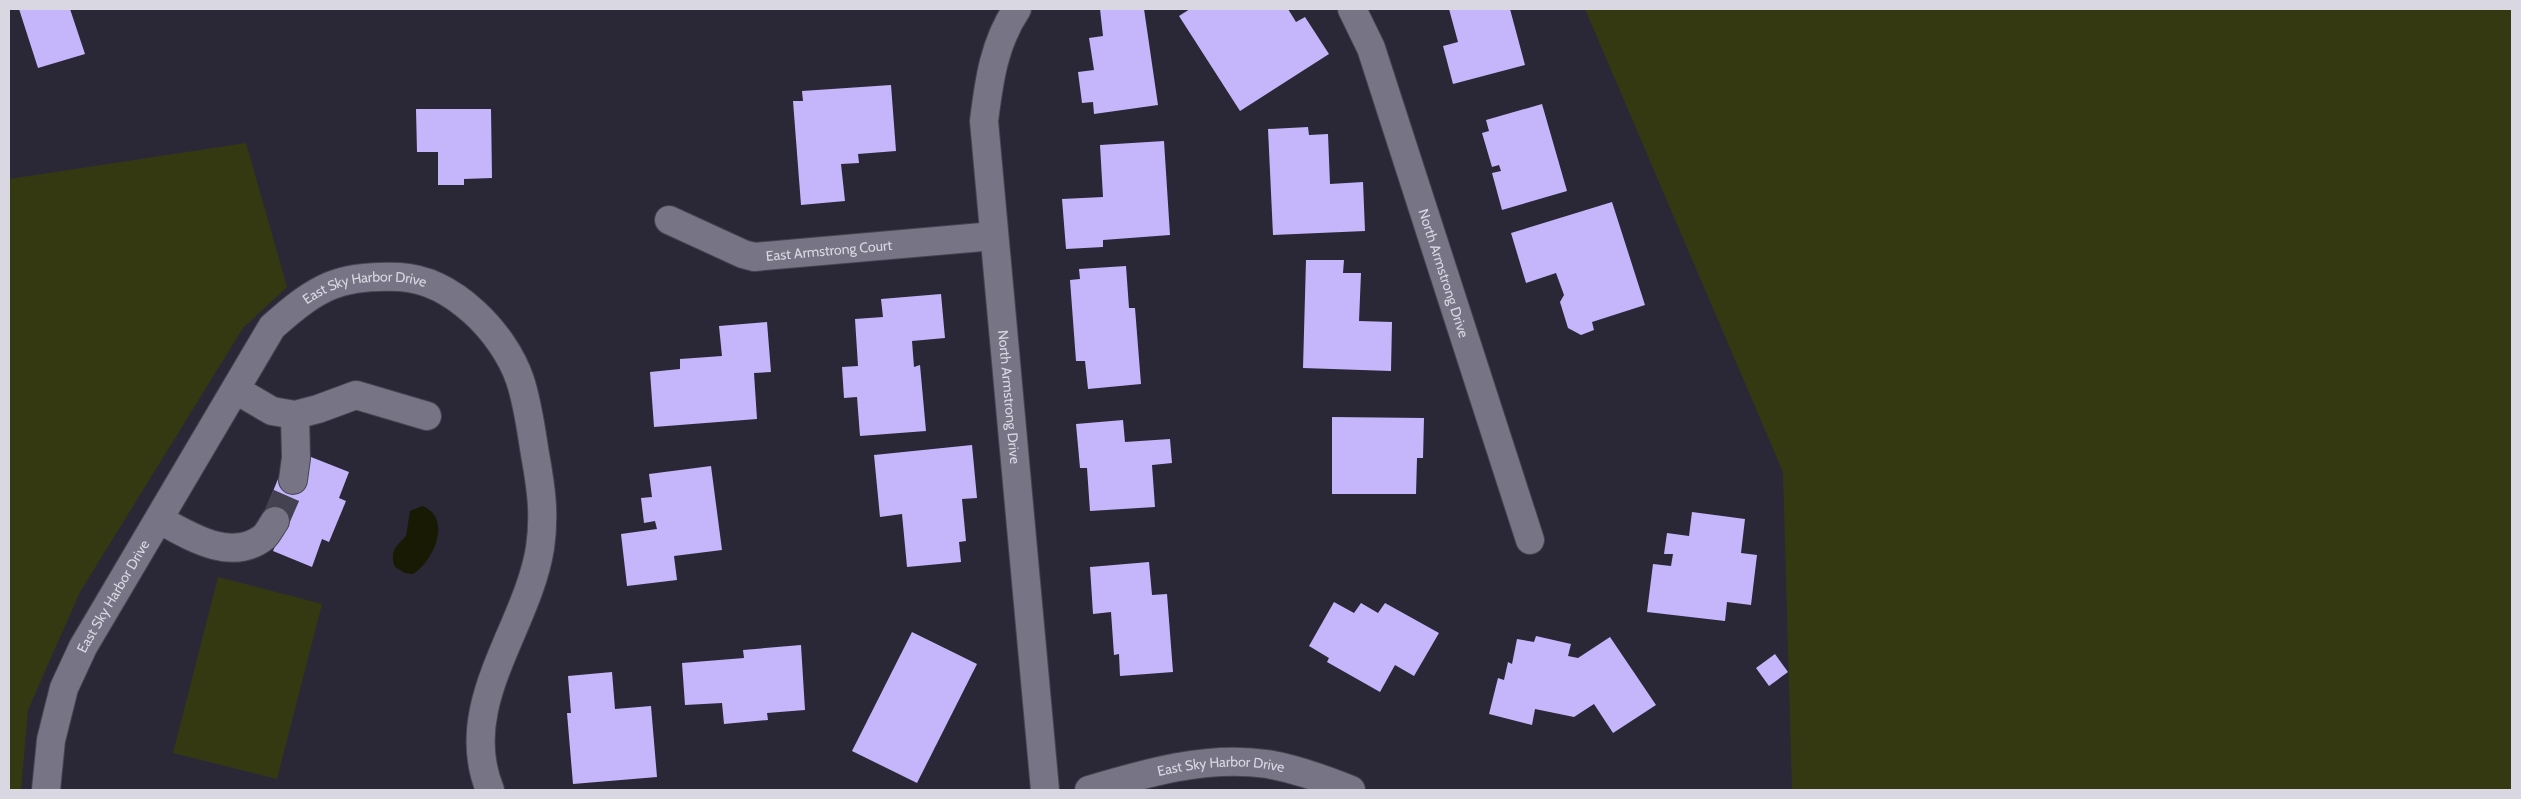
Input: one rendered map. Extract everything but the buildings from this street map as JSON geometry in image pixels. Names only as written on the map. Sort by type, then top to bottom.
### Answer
[{"type":"street","name":"North Armstrong Drive","points":[[1017,9],[999,43],[991,69],[984,120],[1045,790]]},
{"type":"street","name":"North Armstrong Drive","points":[[1352,9],[1371,48],[1530,540]]},
{"type":"street","name":"East Armstrong Court","points":[[669,220],[743,254],[754,257],[994,236]]},
{"type":"street","name":"East Sky Harbor Drive","points":[[46,790],[51,740],[64,688],[83,647],[160,520],[272,327],[300,302],[332,283],[368,276],[407,278],[442,289],[474,310],[500,341],[520,379],[531,427],[544,505],[540,549],[530,590],[498,664],[484,708],[481,746],[490,790]]},
{"type":"street","points":[[236,390],[272,411],[295,415],[356,395],[427,416]]},
{"type":"street","points":[[292,480],[296,458],[295,415]]},
{"type":"street","points":[[160,520],[206,545],[228,547],[247,545],[265,536],[275,520]]},
{"type":"street","name":"East Sky Harbor Drive","points":[[1090,790],[1188,765],[1228,762],[1266,764],[1298,771],[1351,790]]},
{"type":"green space","points":[[1585,9],[2512,9],[2512,790],[1792,790],[1783,472]]},
{"type":"green space","points":[[246,143],[287,287],[243,328],[80,592],[28,710],[21,790],[9,790],[9,179]]},
{"type":"green space","points":[[218,577],[322,604],[277,779],[173,753]]},
{"type":"shaded area","points":[[422,506],[437,519],[437,539],[433,550],[421,568],[413,574],[405,573],[395,567],[393,553],[406,536],[410,511]]},
{"type":"tunnel","points":[[275,521],[293,480]]}]
